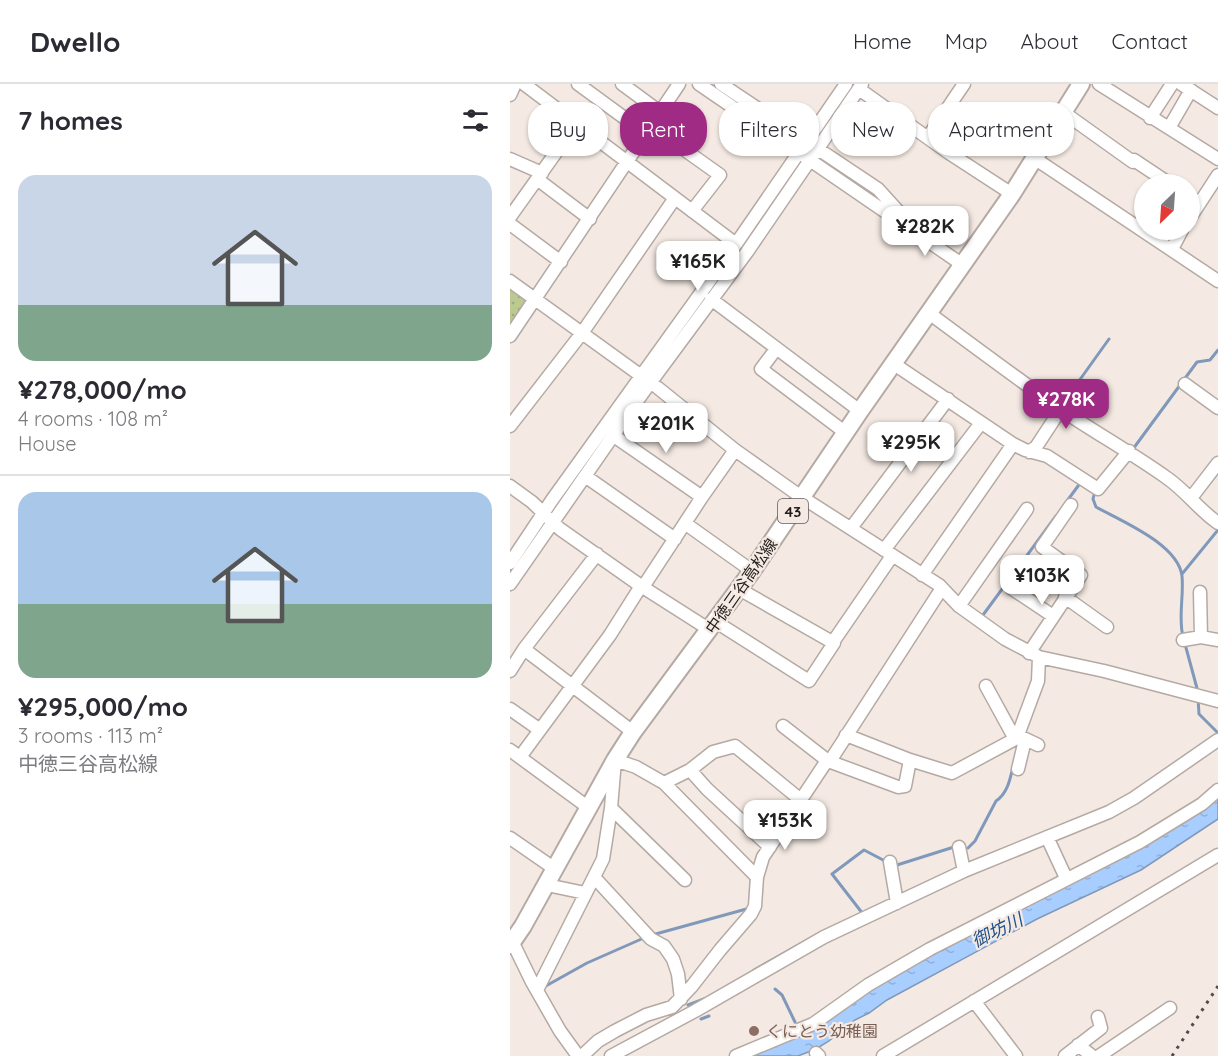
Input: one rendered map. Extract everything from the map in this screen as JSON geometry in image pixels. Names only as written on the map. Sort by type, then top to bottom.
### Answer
[{"type":"main road","name":"中徳三谷高松線","points":[[1069,102],[1081,84]]},
{"type":"main road","name":"中徳三谷高松線","points":[[511,941],[547,885],[615,760],[633,732],[752,571],[860,411],[963,266],[1034,158]]},
{"type":"street","points":[[510,94],[515,84]]},
{"type":"street","points":[[524,84],[548,102]]},
{"type":"street","points":[[578,84],[620,112]]},
{"type":"street","points":[[622,84],[646,102]]},
{"type":"street","points":[[667,102],[679,84]]},
{"type":"street","points":[[699,84],[729,102]]},
{"type":"street","points":[[722,84],[745,102]]},
{"type":"street","points":[[819,124],[846,84]]},
{"type":"street","points":[[952,102],[964,84]]},
{"type":"street","points":[[1099,84],[1218,159]]},
{"type":"street","points":[[1150,118],[1172,84]]},
{"type":"street","points":[[819,149],[861,86],[928,137]]},
{"type":"street","points":[[1169,128],[1186,87],[1218,108]]},
{"type":"street","points":[[1074,120],[1154,174]]},
{"type":"street","points":[[608,147],[736,244]]},
{"type":"street","points":[[510,216],[554,156]]},
{"type":"street","points":[[510,336],[632,156]]},
{"type":"street","points":[[690,156],[720,175],[692,211]]},
{"type":"street","points":[[510,584],[545,536],[548,518],[646,380],[797,156]]},
{"type":"street","points":[[510,563],[585,476],[614,436],[646,380],[711,299],[814,156]]},
{"type":"street","points":[[817,156],[878,189],[898,211],[906,225],[963,266]]},
{"type":"street","points":[[956,156],[1012,194]]},
{"type":"street","points":[[1034,158],[1218,281]]},
{"type":"street","points":[[510,159],[540,176],[590,219]]},
{"type":"street","points":[[1200,194],[1218,175]]},
{"type":"street","points":[[510,426],[582,333],[675,198]]},
{"type":"street","points":[[510,224],[561,262]]},
{"type":"street","points":[[1172,249],[1177,240]]},
{"type":"street","points":[[510,281],[646,380],[735,450],[802,497],[942,588],[959,606],[1005,639],[1034,655],[1104,670],[1218,701]]},
{"type":"street","points":[[711,299],[860,411]]},
{"type":"street","points":[[929,313],[1061,409],[1129,451],[1177,485],[1201,510],[1218,523]]},
{"type":"street","points":[[776,349],[761,369],[846,433]]},
{"type":"street","points":[[894,364],[1013,444],[1029,452],[1047,456],[1098,489],[1129,451]]},
{"type":"street","points":[[1185,384],[1218,408]]},
{"type":"street","points":[[851,528],[948,399]]},
{"type":"street","points":[[1029,452],[1036,447],[1061,409]]},
{"type":"street","points":[[510,486],[548,518],[642,586],[809,681],[888,553],[981,423]]},
{"type":"street","points":[[614,436],[702,497]]},
{"type":"street","points":[[922,575],[1013,444]]},
{"type":"street","points":[[589,808],[515,754],[540,730],[610,635],[735,450]]},
{"type":"street","points":[[1191,498],[1218,463]]},
{"type":"street","points":[[585,476],[675,539]]},
{"type":"street","points":[[1018,769],[1019,738],[1038,681],[1034,655],[1053,616],[1081,575],[1042,547],[1071,505]]},
{"type":"street","points":[[959,606],[1027,509]]},
{"type":"street","points":[[686,524],[752,571]]},
{"type":"street","points":[[510,671],[524,649],[597,554]]},
{"type":"street","points":[[511,941],[560,1030],[580,1056],[615,1031],[646,1015],[664,1010],[681,999],[752,914],[755,906],[757,877],[763,857],[870,701],[942,588]]},
{"type":"street","points":[[1011,588],[1053,616]]},
{"type":"street","points":[[739,589],[832,642]]},
{"type":"street","points":[[1200,592],[1201,637]]},
{"type":"street","points":[[1065,597],[1107,627]]},
{"type":"street","points":[[1182,640],[1201,637],[1218,640]]},
{"type":"street","points":[[524,649],[633,732]]},
{"type":"street","points":[[986,686],[1019,738],[1038,745]]},
{"type":"street","points":[[510,709],[540,730]]},
{"type":"street","points":[[783,726],[828,761],[898,787],[904,786],[910,760]]},
{"type":"street","points":[[846,735],[910,760],[952,773],[1019,738]]},
{"type":"street","points":[[611,1056],[824,937],[964,871],[1109,812],[1134,798],[1218,740]]},
{"type":"street","points":[[664,783],[690,770],[713,752],[735,746],[802,801]]},
{"type":"street","points":[[537,990],[603,859],[611,808],[615,760],[636,767],[664,783],[757,877]]},
{"type":"street","points":[[690,770],[707,789],[770,847]]},
{"type":"street","points":[[736,1056],[813,1024],[868,985],[930,949],[1140,842],[1202,804],[1218,790]]},
{"type":"street","points":[[611,808],[685,880]]},
{"type":"street","points":[[1047,837],[1066,878]]},
{"type":"street","points":[[510,838],[555,869]]},
{"type":"street","points":[[958,847],[964,871]]},
{"type":"street","points":[[883,1056],[1218,855]]},
{"type":"street","points":[[890,862],[897,903]]},
{"type":"street","points":[[594,877],[651,939],[664,946],[673,959],[678,974],[681,999]]},
{"type":"street","points":[[547,885],[585,893]]},
{"type":"street","points":[[974,1001],[1017,1056]]},
{"type":"street","points":[[1099,1056],[1170,1008]]},
{"type":"street","points":[[664,1010],[667,1026]]},
{"type":"street","points":[[1065,1056],[1101,1028],[1098,1017]]},
{"type":"street","points":[[1078,1045],[1092,1056]]},
{"type":"green space","points":[[510,288],[530,301],[510,329]]},
{"type":"water","name":"御坊川","points":[[1218,794],[1218,819],[1141,870],[1037,919],[887,1000],[816,1049],[798,1056],[747,1056],[890,974]]},
{"type":"waterway","points":[[1061,406],[1109,339]]},
{"type":"waterway","points":[[1133,449],[1197,362],[1210,360],[1218,350]]},
{"type":"waterway","points":[[1067,501],[1081,482]]},
{"type":"waterway","points":[[1095,491],[1093,499],[1096,507],[1160,544],[1178,564],[1182,576],[1183,637]]},
{"type":"waterway","points":[[983,615],[1056,516]]},
{"type":"waterway","points":[[1182,574],[1218,530]]},
{"type":"waterway","points":[[1185,644],[1198,692]]},
{"type":"waterway","points":[[1198,698],[1199,714],[1218,733]]},
{"type":"waterway","points":[[968,848],[975,841],[996,801],[1005,791],[1013,767]]},
{"type":"waterway","points":[[897,865],[954,847]]},
{"type":"waterway","points":[[863,914],[832,874],[864,850],[885,861]]},
{"type":"waterway","points":[[652,935],[750,908]]},
{"type":"waterway","points":[[754,970],[818,934]]},
{"type":"waterway","points":[[544,987],[587,963],[646,937]]},
{"type":"waterway","points":[[775,989],[782,995],[795,1022]]},
{"type":"waterway","points":[[690,1006],[688,1005],[704,999]]},
{"type":"waterway","points":[[701,1019],[709,1016]]},
{"type":"railway","points":[[1172,1056],[1218,986]]},
{"type":"place","name":"くにとう幼稚園","points":[[754,1031]]}]
